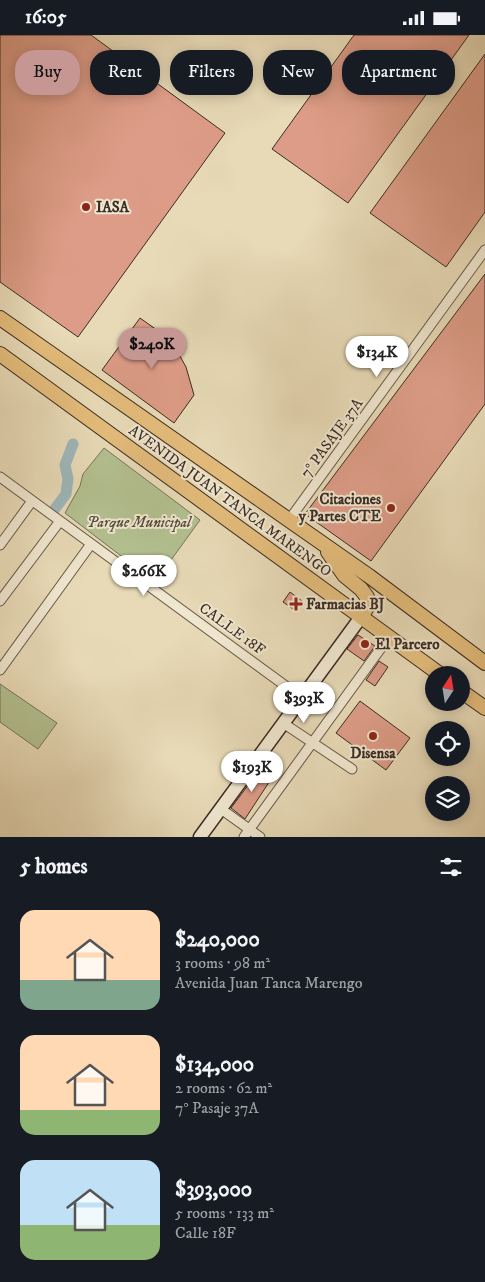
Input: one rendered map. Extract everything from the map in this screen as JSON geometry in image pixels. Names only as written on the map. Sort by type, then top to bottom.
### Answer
[{"type":"main road","name":"AVENIDA JUAN TANCA MARENGO","points":[[0,318],[323,544],[485,663]]},
{"type":"main road","name":"AVENIDA JUAN TANCA MARENGO","points":[[0,354],[428,666]]},
{"type":"main road","points":[[323,544],[344,575],[361,589],[367,597],[366,609],[361,617]]},
{"type":"main road","points":[[470,697],[485,708]]},
{"type":"street","name":"7° PASAJE 37A","points":[[289,520],[485,250]]},
{"type":"street","name":"CALLE 18F","points":[[0,477],[302,697]]},
{"type":"street","points":[[0,545],[32,501]]},
{"type":"street","points":[[0,601],[60,521]]},
{"type":"street","points":[[0,670],[90,543]]},
{"type":"street","points":[[200,837],[361,617]]},
{"type":"street","points":[[247,833],[389,637]]},
{"type":"street","points":[[283,723],[352,769]]},
{"type":"street","points":[[221,809],[247,833],[260,837]]},
{"type":"green space","name":"Parque Municipal","points":[[104,448],[200,520],[155,582],[65,513],[80,486],[83,474]]},
{"type":"green space","points":[[0,684],[57,723],[38,749],[0,722]]},
{"type":"building","name":"IASA","points":[[0,35],[91,35],[112,50],[90,50],[90,95],[160,95],[160,85],[170,93],[170,95],[173,95],[225,133],[78,337],[0,282]]},
{"type":"building","points":[[354,35],[469,35],[455,54],[455,50],[343,50]]},
{"type":"building","points":[[342,52],[342,95],[426,95],[348,203],[272,149],[311,95],[332,95],[332,66]]},
{"type":"building","points":[[485,54],[485,212],[446,267],[370,213]]},
{"type":"building","points":[[485,274],[485,404],[371,561],[305,514]]},
{"type":"building","points":[[140,318],[171,340],[186,367],[194,395],[174,423],[102,370]]},
{"type":"building","points":[[290,592],[302,601],[296,611],[283,602]]},
{"type":"building","points":[[358,635],[375,646],[364,661],[347,649]]},
{"type":"building","points":[[379,661],[388,667],[375,686],[366,680]]},
{"type":"building","name":"Disensa","points":[[360,701],[410,738],[386,770],[336,733]]},
{"type":"building","points":[[261,768],[273,776],[245,819],[231,808]]},
{"type":"waterway","points":[[54,510],[66,494],[68,479],[65,465],[73,444]]},
{"type":"place","name":"IASA","points":[[86,207]]},
{"type":"place","name":"Citaciones y Partes CTE","points":[[391,508]]},
{"type":"place","name":"Farmacias BJ","points":[[296,604]]},
{"type":"place","name":"El Parcero","points":[[365,644]]},
{"type":"place","name":"Disensa","points":[[373,736]]}]
